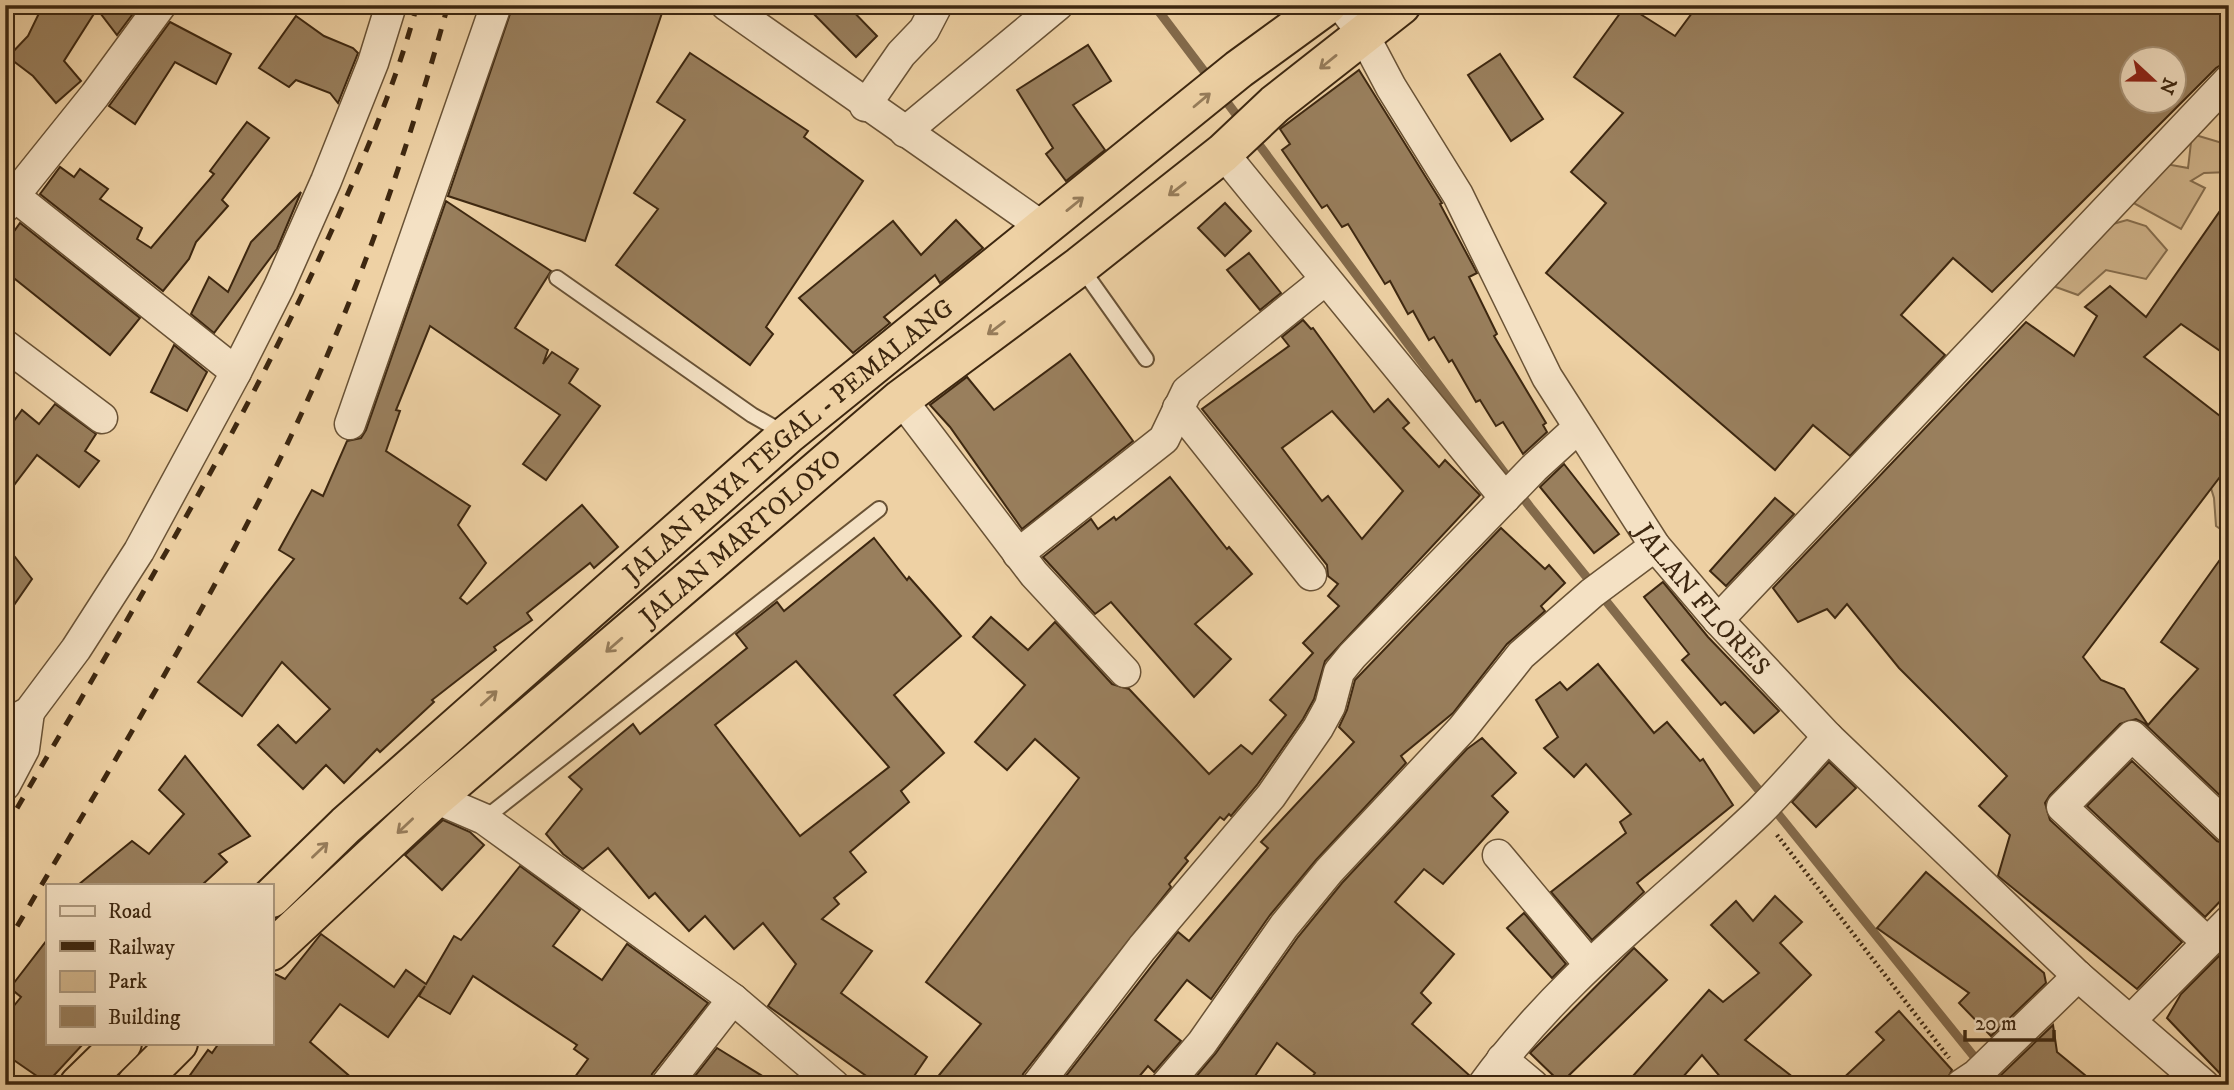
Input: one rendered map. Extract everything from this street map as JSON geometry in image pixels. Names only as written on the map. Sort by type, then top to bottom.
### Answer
[{"type":"highway","name":"JALAN RAYA TEGAL - PEMALANG","points":[[273,896],[346,825],[787,435],[1240,69],[1326,5]]},
{"type":"highway","points":[[1227,150],[1275,104],[1352,19],[1401,5]]},
{"type":"highway","name":"JALAN MARTOLOYO","points":[[273,949],[435,798],[901,399],[1080,266],[1227,150]]},
{"type":"highway","points":[[1044,229],[1080,266]]},
{"type":"highway","points":[[79,1085],[121,1044]]},
{"type":"highway","points":[[136,1085],[177,1044]]},
{"type":"street","points":[[161,5],[95,95],[9,201],[236,372]]},
{"type":"street","points":[[5,785],[24,749],[17,718],[76,649],[139,551],[279,287],[326,181],[373,63],[391,5]]},
{"type":"street","points":[[350,424],[496,5]]},
{"type":"street","points":[[726,5],[865,106],[1044,229]]},
{"type":"street","points":[[865,106],[901,54],[925,30],[937,5]]},
{"type":"street","points":[[905,132],[1058,5]]},
{"type":"street","name":"JALAN FLORES","points":[[1352,19],[1458,195],[1547,377],[1655,546],[1718,620],[1828,737],[2078,976],[2204,1085]]},
{"type":"street","points":[[1718,620],[2229,80]]},
{"type":"street","points":[[1227,150],[1325,280],[1518,485]]},
{"type":"street","points":[[1018,554],[1164,439],[1187,390],[1325,280]]},
{"type":"street","points":[[5,345],[102,418]]},
{"type":"street","points":[[901,399],[1018,554],[1125,672]]},
{"type":"street","points":[[1178,408],[1311,575]]},
{"type":"street","points":[[1037,1085],[1142,948],[1271,796],[1330,706],[1339,672],[1518,485],[1578,428]]},
{"type":"street","points":[[1167,1085],[1202,1043],[1284,926],[1329,871],[1454,738],[1521,655],[1602,585],[1655,546]]},
{"type":"street","points":[[2207,943],[2062,807],[2132,736],[2229,828]]},
{"type":"street","points":[[1483,1085],[1502,1059],[1589,964],[1759,812],[1828,737]]},
{"type":"street","points":[[435,798],[484,819],[733,999],[834,1085]]},
{"type":"street","points":[[1498,855],[1589,964]]},
{"type":"street","points":[[2131,1020],[2229,921]]},
{"type":"street","points":[[1974,1075],[2078,976]]},
{"type":"street","points":[[666,1085],[733,999]]},
{"type":"street","points":[[1502,1059],[1533,1085]]},
{"type":"lane","points":[[1080,266],[1146,359]]},
{"type":"lane","points":[[556,278],[752,415],[787,435]]},
{"type":"lane","points":[[484,819],[879,509]]},
{"type":"path","points":[[1759,812],[1974,1075]]},
{"type":"green space","points":[[2192,134],[2229,145],[2229,172],[2204,173],[2191,181],[2205,188],[2181,229],[2128,200],[2166,164],[2188,168]]},
{"type":"green space","points":[[2127,220],[2146,226],[2167,250],[2146,279],[2106,270],[2078,295],[2053,286],[2113,224]]},
{"type":"green space","points":[[2229,412],[2229,535],[2216,526],[2214,498],[2198,446]]},
{"type":"building","points":[[43,5],[119,5],[132,15],[117,35],[97,9],[64,61],[81,81],[56,103],[33,76],[8,57],[28,36]]},
{"type":"building","points":[[513,5],[650,5],[662,13],[585,241],[448,196]]},
{"type":"building","points":[[805,5],[847,5],[877,36],[856,57]]},
{"type":"building","points":[[1626,5],[1675,36],[1698,5],[2220,5],[2229,11],[2229,60],[2216,68],[2188,96],[2188,46],[2118,46],[2118,116],[2168,116],[1992,292],[1953,258],[1901,315],[1945,355],[1850,456],[1813,425],[1775,470],[1546,273],[1606,203],[1571,172],[1623,113],[1574,77]]},
{"type":"building","points":[[296,16],[324,36],[353,48],[358,53],[338,103],[330,93],[296,80],[289,87],[259,68]]},
{"type":"building","points":[[170,22],[231,54],[216,84],[175,62],[135,124],[109,106]]},
{"type":"building","points":[[1088,45],[1111,81],[1073,105],[1105,150],[1066,181],[1046,154],[1053,148],[1017,90]]},
{"type":"building","points":[[690,53],[808,131],[804,137],[863,181],[766,327],[773,334],[750,365],[616,265],[658,209],[634,193],[685,120],[657,102]]},
{"type":"building","points":[[1500,54],[1543,119],[1511,141],[1468,75]]},
{"type":"building","points":[[1359,70],[1442,203],[1440,204],[1477,273],[1469,277],[1497,334],[1494,336],[1546,423],[1543,425],[1547,432],[1523,454],[1503,422],[1496,426],[1480,400],[1476,402],[1452,360],[1449,362],[1434,337],[1429,340],[1413,311],[1408,314],[1390,281],[1385,284],[1348,224],[1342,227],[1327,205],[1322,208],[1282,150],[1290,144],[1280,129]]},
{"type":"building","points":[[247,122],[269,138],[222,200],[228,206],[196,242],[189,259],[163,291],[40,194],[60,167],[74,177],[80,169],[108,189],[100,199],[142,228],[137,239],[151,248],[214,174],[210,171]]},
{"type":"building","points":[[301,192],[277,249],[214,333],[191,314],[209,277],[228,292],[251,242]]},
{"type":"building","points":[[2229,198],[2229,357],[2181,324],[2144,357],[2229,423],[2229,465],[2083,657],[2101,680],[2124,689],[2148,725],[2198,669],[2161,642],[2229,547],[2229,804],[2144,723],[2136,719],[2120,724],[2045,803],[2050,820],[2182,942],[2137,989],[1998,876],[2010,835],[1979,806],[2007,776],[1899,668],[1847,604],[1835,618],[1827,609],[1798,622],[1773,588],[2026,322],[2074,356],[2097,316],[2085,307],[2110,286],[2146,317]]},
{"type":"building","points":[[446,201],[551,271],[515,328],[548,350],[543,364],[552,352],[578,369],[569,383],[600,406],[546,480],[523,464],[560,415],[430,326],[396,410],[400,411],[386,451],[470,506],[458,525],[486,563],[460,598],[467,604],[582,505],[618,547],[594,568],[590,563],[527,613],[532,620],[494,647],[496,650],[432,700],[434,702],[380,752],[377,749],[344,783],[326,765],[303,789],[258,745],[278,725],[296,743],[330,709],[282,662],[242,716],[198,682],[294,559],[279,550],[312,490],[323,496],[347,441],[361,438],[366,430]]},
{"type":"building","points":[[1225,203],[1251,231],[1225,256],[1198,228]]},
{"type":"building","points":[[956,220],[983,248],[940,283],[935,275],[884,317],[890,323],[853,353],[799,298],[893,221],[921,255]]},
{"type":"building","points":[[20,223],[140,318],[110,355],[5,271],[5,244]]},
{"type":"building","points":[[1249,253],[1281,293],[1260,310],[1227,270]]},
{"type":"building","points":[[1303,320],[1313,328],[1374,412],[1388,399],[1409,423],[1403,428],[1439,467],[1445,460],[1480,495],[1325,661],[1314,699],[1257,785],[1231,816],[1229,814],[1224,820],[1220,817],[1185,858],[1188,861],[1169,884],[1171,887],[1023,1074],[1020,1085],[931,1085],[981,1024],[926,982],[1079,778],[1035,739],[1007,770],[975,742],[1025,685],[973,637],[991,617],[1028,650],[1055,622],[1112,684],[1129,689],[1209,774],[1241,745],[1252,754],[1286,715],[1270,700],[1313,653],[1303,643],[1339,606],[1328,596],[1338,584],[1328,576],[1327,565],[1202,409],[1289,346],[1282,337]],"holes":[[[1332,411],[1403,491],[1362,539],[1328,496],[1322,501],[1282,448]]]},
{"type":"building","points":[[174,345],[207,372],[187,411],[151,392]]},
{"type":"building","points":[[1070,354],[1133,441],[1022,529],[950,427],[930,405],[967,377],[994,410]]},
{"type":"building","points":[[55,404],[96,434],[85,451],[99,461],[79,487],[37,455],[5,497],[5,433],[22,410],[39,424]]},
{"type":"building","points":[[1564,464],[1619,534],[1594,553],[1540,487]]},
{"type":"building","points":[[1170,477],[1227,549],[1229,547],[1252,574],[1195,624],[1231,659],[1194,697],[1111,602],[1095,614],[1043,557],[1091,519],[1098,529],[1114,517],[1116,520]]},
{"type":"building","points":[[1775,498],[1794,514],[1726,586],[1710,571]]},
{"type":"building","points":[[1501,528],[1545,569],[1549,565],[1565,583],[1541,606],[1545,611],[1507,644],[1453,713],[1401,756],[1406,763],[1316,860],[1270,915],[1211,999],[1187,980],[1155,1020],[1181,1041],[1154,1072],[1148,1066],[1132,1085],[1059,1085],[1178,932],[1189,941],[1268,848],[1261,842],[1354,742],[1339,727],[1355,680]]},
{"type":"building","points":[[874,538],[907,580],[909,577],[961,636],[894,695],[944,753],[901,791],[909,802],[850,852],[866,872],[834,898],[839,904],[822,919],[872,951],[841,993],[927,1057],[908,1085],[879,1085],[768,1006],[796,964],[763,923],[734,949],[705,916],[689,931],[655,893],[649,898],[608,848],[583,869],[563,854],[546,834],[582,789],[569,777],[633,724],[640,734],[747,648],[736,634],[777,602],[784,611]],"holes":[[[796,661],[889,767],[800,836],[715,725]]]},
{"type":"building","points":[[5,544],[32,579],[5,618]]},
{"type":"building","points":[[1663,582],[1708,637],[1779,711],[1754,733],[1725,702],[1721,705],[1682,660],[1689,654],[1644,597]]},
{"type":"building","points":[[1598,664],[1654,733],[1667,722],[1700,761],[1703,759],[1733,805],[1637,883],[1644,892],[1592,940],[1551,892],[1626,833],[1620,822],[1631,814],[1586,764],[1574,777],[1544,748],[1558,737],[1536,700],[1560,682],[1567,690]]},
{"type":"building","points":[[1482,738],[1516,773],[1492,796],[1508,812],[1443,884],[1424,869],[1395,902],[1454,954],[1421,993],[1431,1003],[1412,1024],[1469,1075],[1466,1085],[1306,1085],[1315,1073],[1277,1043],[1249,1085],[1189,1085],[1216,1053],[1298,937],[1342,883],[1467,749]]},
{"type":"building","points":[[185,756],[250,836],[219,854],[227,862],[203,884],[79,884],[132,841],[149,854],[184,814],[159,790]]},
{"type":"building","points":[[2132,761],[2217,841],[2229,845],[2229,892],[2205,917],[2087,806]]},
{"type":"building","points":[[1829,762],[1856,788],[1816,827],[1792,802]]},
{"type":"building","points":[[443,820],[470,832],[484,845],[442,890],[405,855]]},
{"type":"building","points":[[520,866],[580,910],[553,946],[602,980],[627,944],[708,1003],[652,1074],[649,1085],[569,1085],[588,1059],[574,1049],[577,1045],[473,976],[450,1014],[419,996],[425,986],[388,1037],[340,1004],[310,1042],[360,1085],[183,1085],[208,1050],[212,1053],[218,1044],[273,1044],[273,973],[285,979],[321,934],[394,987],[406,970],[426,984],[454,936],[461,940]]},
{"type":"building","points":[[1926,872],[2044,973],[2046,983],[1991,1036],[1959,1003],[1969,993],[1877,928]]},
{"type":"building","points":[[1775,896],[1802,922],[1780,943],[1811,975],[1745,1040],[1803,1085],[1727,1085],[1702,1055],[1676,1085],[1625,1085],[1709,990],[1723,1002],[1759,973],[1711,925],[1736,901],[1753,921]]},
{"type":"building","points":[[1524,913],[1566,964],[1552,978],[1507,928]]},
{"type":"building","points":[[46,941],[46,1044],[83,1044],[47,1083],[5,1054],[5,1017],[21,997],[10,988]]},
{"type":"building","points":[[2229,946],[2229,1083],[2167,1018],[2181,994]]},
{"type":"building","points":[[1634,948],[1667,980],[1561,1083],[1530,1053]]},
{"type":"building","points":[[1899,1011],[1952,1070],[1944,1085],[1836,1085],[1884,1040],[1876,1032]]},
{"type":"building","points":[[2053,1025],[2057,1052],[2097,1085],[2009,1085],[2001,1075]]},
{"type":"building","points":[[717,1048],[777,1085],[688,1085]]},
{"type":"waterway","points":[[1154,5],[1210,79]]},
{"type":"waterway","points":[[1220,93],[1241,121]]},
{"type":"waterway","points":[[1254,138],[1530,507],[1997,1085]]},
{"type":"railway","points":[[5,829],[178,530],[260,379],[299,301],[358,170],[380,116],[417,5]]},
{"type":"railway","points":[[5,947],[202,608],[292,434],[368,254],[411,130],[448,5]]}]
